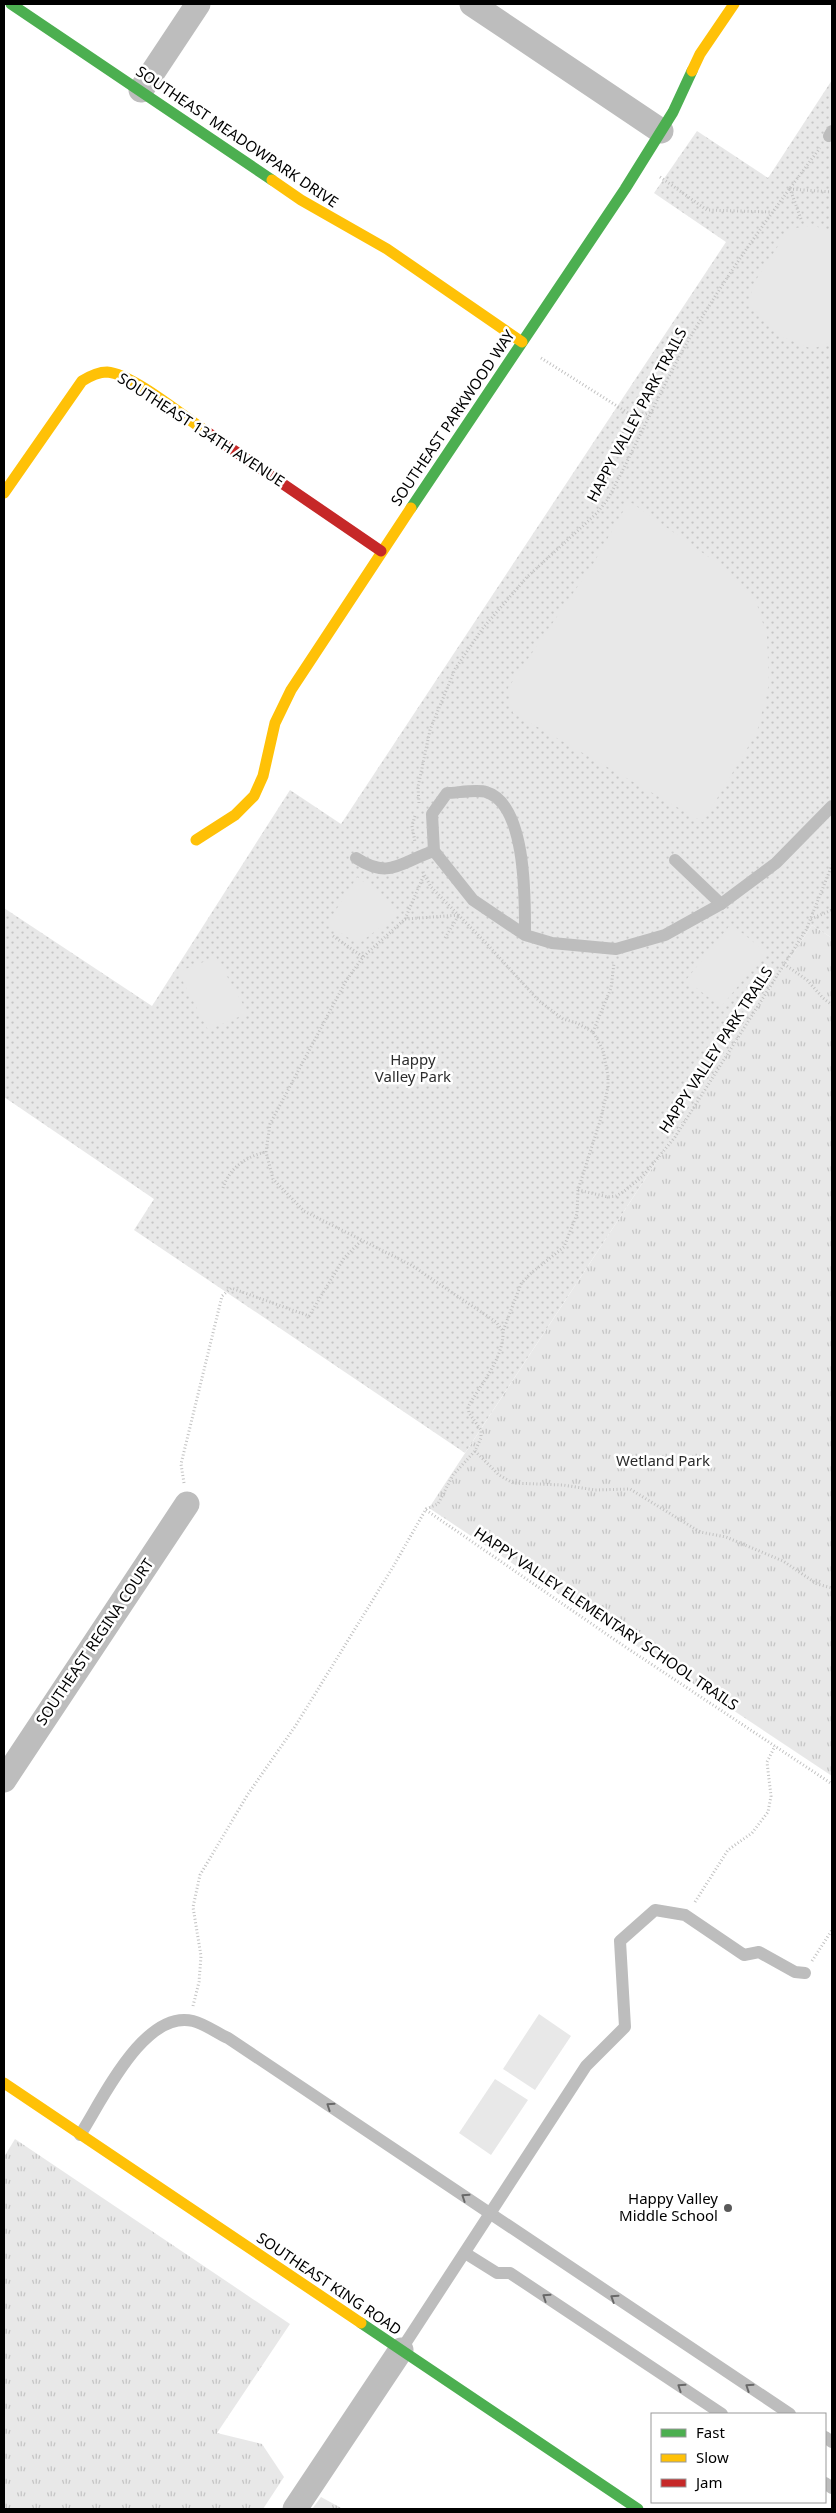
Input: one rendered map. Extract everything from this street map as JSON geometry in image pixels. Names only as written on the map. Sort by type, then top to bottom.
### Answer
[{"type":"street","name":"SOUTHEAST MEADOWPARK DRIVE","points":[[11,4],[141,90],[301,200],[387,249],[522,344]]},
{"type":"street","points":[[141,90],[198,4]]},
{"type":"street","points":[[472,4],[661,131]]},
{"type":"street","name":"SOUTHEAST PARKWOOD WAY","points":[[196,840],[238,814],[254,795],[263,777],[269,741],[279,709],[300,674],[522,344],[661,131],[685,89],[700,54],[734,4]]},
{"type":"street","name":"SOUTHEAST 134TH AVENUE","points":[[4,493],[82,381],[95,372],[109,371],[126,377],[381,551]]},
{"type":"street","name":"SOUTHEAST REGINA COURT","points":[[4,1780],[187,1504]]},
{"type":"street","name":"SOUTHEAST KING ROAD","points":[[4,2083],[638,2509]]},
{"type":"street","points":[[295,2509],[401,2350]]},
{"type":"lane","points":[[525,935],[524,871],[512,822],[503,803],[486,792],[447,793],[432,814],[434,851],[472,900],[525,935],[552,942],[616,949],[666,935],[722,904],[776,863],[832,806]]},
{"type":"lane","points":[[356,858],[375,868],[391,870],[418,856],[434,851]]},
{"type":"lane","points":[[675,860],[722,904]]},
{"type":"lane","points":[[401,2350],[586,2066],[625,2027],[620,1942],[655,1910],[685,1915],[744,1955],[759,1952],[795,1972],[805,1972]]},
{"type":"lane","points":[[80,2135],[134,2049],[148,2034],[167,2023],[192,2021],[228,2038],[789,2413]]},
{"type":"lane","points":[[465,2253],[497,2274],[510,2272],[721,2413]]},
{"type":"path","name":"HAPPY VALLEY PARK TRAILS","points":[[418,806],[418,787],[430,730],[455,669],[482,628],[527,577],[603,506],[642,434],[678,359],[770,212],[831,134]]},
{"type":"path","points":[[653,184],[659,176],[707,210],[770,212]]},
{"type":"path","points":[[801,219],[790,188],[832,192]]},
{"type":"path","points":[[522,344],[636,418],[642,434]]},
{"type":"path","points":[[636,418],[653,411]]},
{"type":"path","points":[[416,812],[412,826],[418,856]]},
{"type":"path","name":"HAPPY VALLEY PARK TRAILS","points":[[578,1190],[616,1196],[643,1176],[675,1137],[806,930],[832,865]]},
{"type":"path","points":[[192,2021],[199,1982],[201,1956],[193,1907],[200,1875],[248,1794],[296,1726],[426,1509],[438,1504],[453,1475],[475,1451],[481,1438],[481,1430],[469,1413],[468,1407],[499,1354],[503,1343],[502,1331],[521,1284],[530,1274],[564,1247],[576,1214],[578,1190],[608,1087],[603,1050],[593,1032],[577,1022],[563,1019],[539,1002],[431,887],[424,875],[405,919],[363,957],[346,981],[270,1124],[266,1152],[273,1179],[304,1212],[411,1265],[496,1322],[502,1331]]},
{"type":"path","points":[[810,919],[832,910]]},
{"type":"path","points":[[405,919],[459,915]]},
{"type":"path","points":[[445,938],[459,915]]},
{"type":"path","points":[[333,936],[363,957]]},
{"type":"path","points":[[593,1032],[611,988],[616,949]]},
{"type":"path","points":[[784,964],[807,980],[823,998],[832,1004]]},
{"type":"path","points":[[223,1188],[228,1178],[244,1160],[266,1152]]},
{"type":"path","points":[[181,1464],[222,1296],[231,1288],[309,1316],[344,1258],[361,1241]]},
{"type":"path","points":[[475,1451],[499,1476],[513,1482],[563,1485],[595,1490],[630,1489],[700,1532],[726,1536],[783,1561],[817,1584],[832,1588]]},
{"type":"path","name":"HAPPY VALLEY ELEMENTARY SCHOOL TRAILS","points":[[426,1509],[621,1644],[832,1784]]},
{"type":"path","points":[[685,1915],[694,1906],[696,1898],[728,1850],[752,1833],[768,1812],[771,1796],[767,1762],[775,1746]]},
{"type":"path","points":[[805,1972],[832,1930]]},
{"type":"green space","name":"Happy Valley Park","points":[[832,80],[832,938],[812,925],[465,1453],[134,1230],[154,1199],[4,1097],[4,908],[152,1006],[290,790],[341,824],[726,242],[654,193],[697,131],[768,178]]},
{"type":"green space","points":[[815,225],[832,236],[832,342],[812,349],[780,336],[750,305],[752,286],[789,229]]},
{"type":"green space","points":[[629,501],[720,565],[755,598],[767,636],[769,684],[757,732],[703,822],[513,713],[508,688],[593,564]]},
{"type":"green space","points":[[357,877],[379,893],[397,915],[358,944],[327,924]]},
{"type":"green space","points":[[731,924],[766,952],[721,1007],[686,980]]},
{"type":"green space","name":"Wetland Park","points":[[812,925],[832,938],[832,1776],[429,1508]]},
{"type":"green space","points":[[216,957],[248,1013],[208,1030],[178,972]]},
{"type":"green space","points":[[539,2014],[571,2036],[535,2090],[503,2069]]},
{"type":"green space","points":[[495,2079],[528,2100],[491,2155],[459,2133]]},
{"type":"green space","points":[[15,2139],[290,2324],[217,2433],[262,2444],[284,2477],[263,2509],[4,2509],[4,2157]]},
{"type":"green space","points":[[321,2497],[343,2509],[312,2509]]},
{"type":"traffic: fast","points":[[11,4],[272,180]]},
{"type":"traffic: fast","points":[[411,508],[625,189],[673,112],[692,71]]},
{"type":"traffic: fast","points":[[361,2323],[638,2509]]},
{"type":"traffic: slow","points":[[692,71],[700,54],[734,4]]},
{"type":"traffic: slow","points":[[272,180],[301,200],[387,249],[522,342]]},
{"type":"traffic: slow","points":[[4,493],[82,381],[97,374],[107,372],[130,380],[158,397],[207,432]]},
{"type":"traffic: slow","points":[[196,840],[235,815],[254,796],[263,776],[275,723],[291,690],[411,508]]},
{"type":"traffic: slow","points":[[4,2083],[361,2323]]},
{"type":"traffic: jam","points":[[207,432],[381,551]]},
{"type":"place","name":"Happy Valley Middle School","points":[[728,2208]]}]
